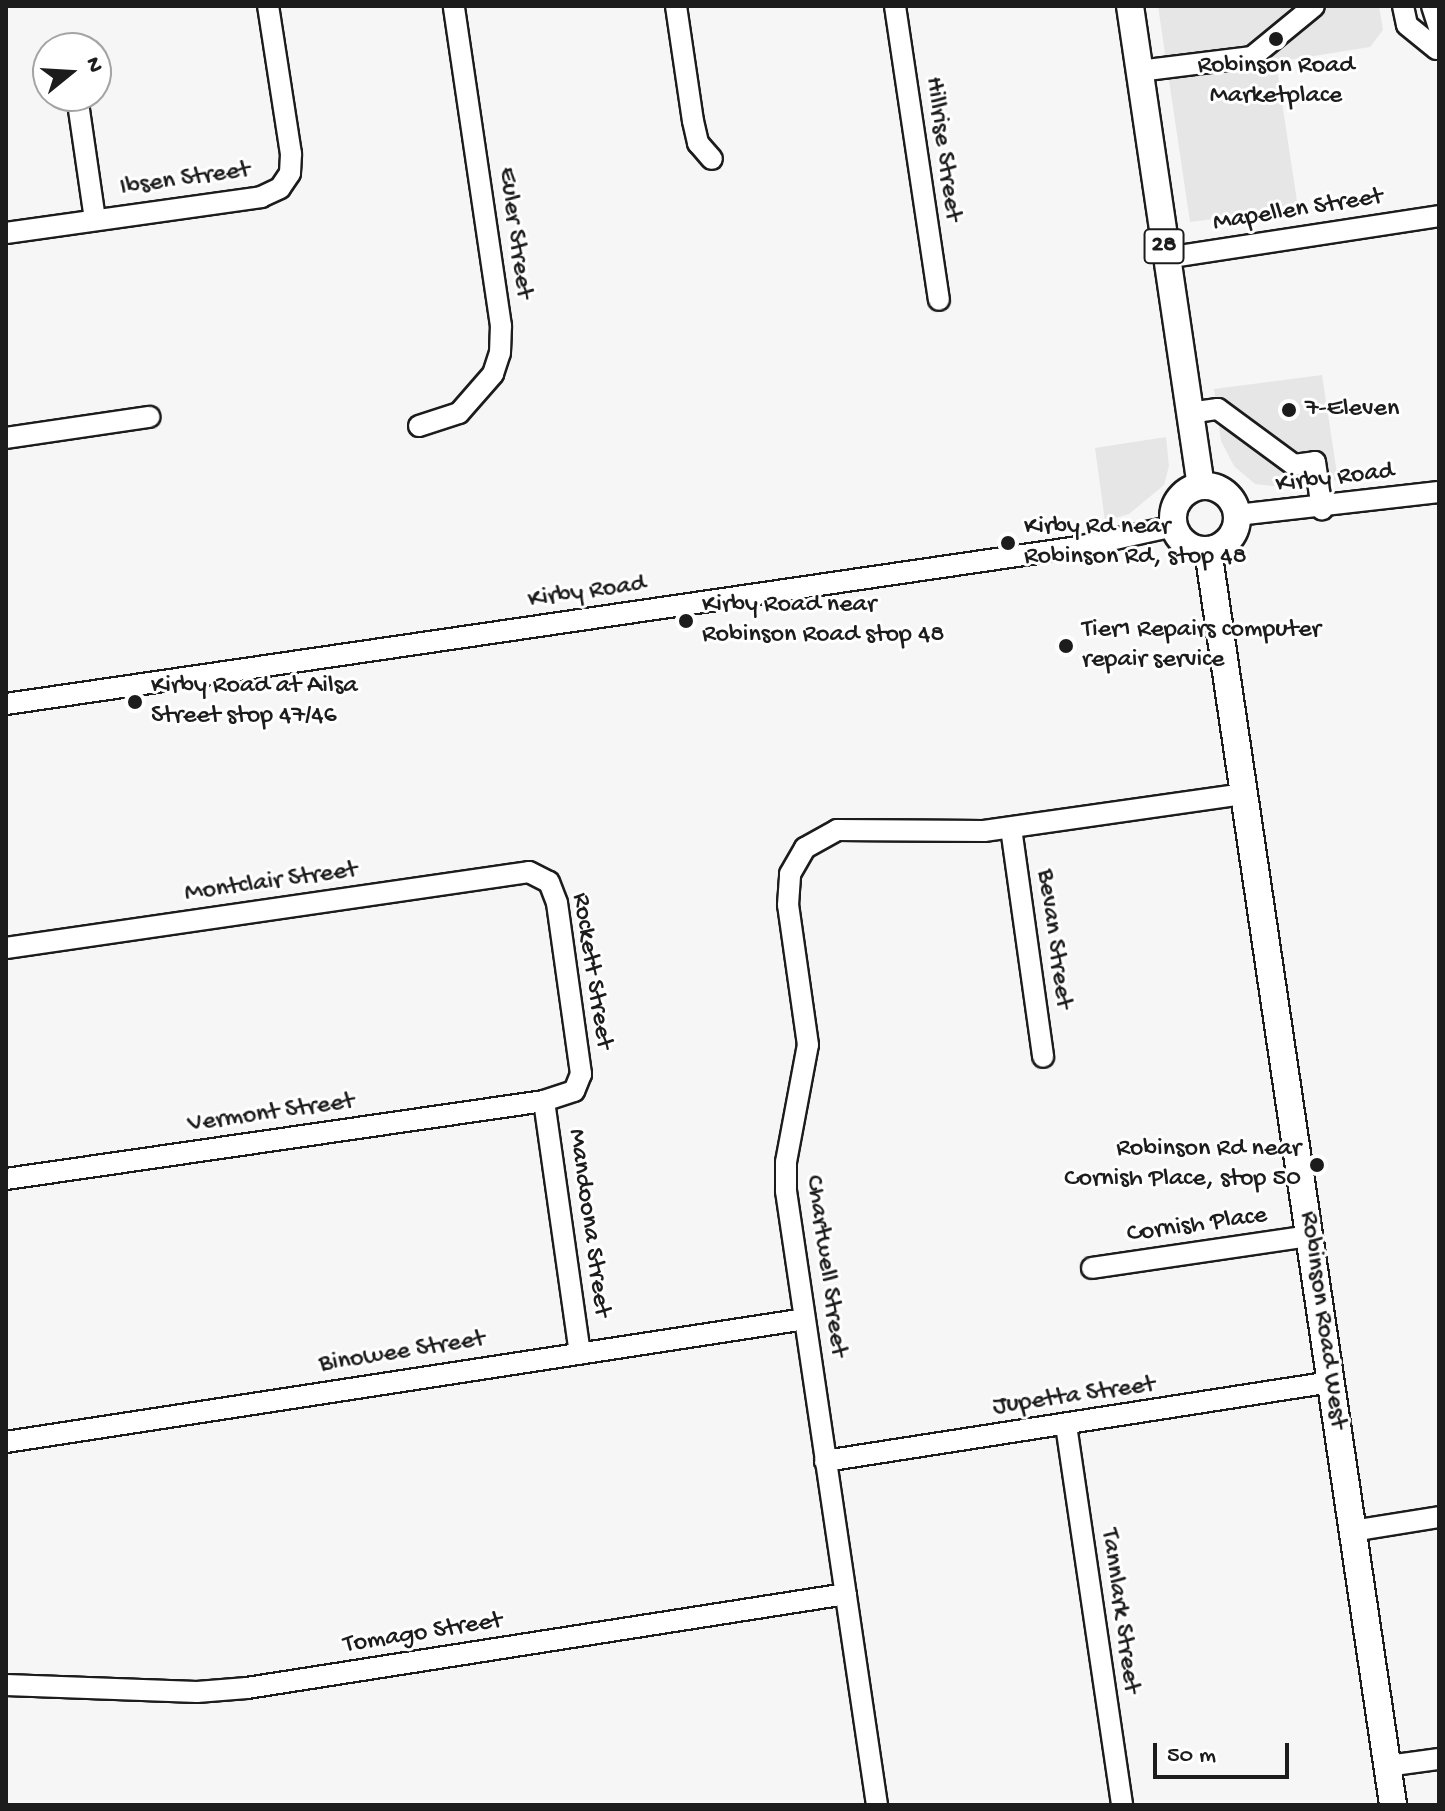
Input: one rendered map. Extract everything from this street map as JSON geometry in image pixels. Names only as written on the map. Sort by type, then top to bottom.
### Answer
[{"type":"main road","name":"28","points":[[1130,6],[1201,486]]},
{"type":"main road","points":[[1201,486],[1225,493],[1237,515],[1232,537],[1208,550],[1189,546],[1174,526],[1182,496],[1201,486]]},
{"type":"main road","name":"Robinson Road West","points":[[1208,550],[1393,1805]]},
{"type":"street","name":"Ibsen Street","points":[[6,233],[261,197],[280,188],[290,173],[291,154],[268,6]]},
{"type":"street","name":"Euler Street","points":[[419,426],[459,413],[493,374],[500,353],[501,326],[454,6]]},
{"type":"street","points":[[676,6],[698,143],[712,159]]},
{"type":"street","name":"Hillrise Street","points":[[895,6],[939,300]]},
{"type":"street","points":[[1139,71],[1252,57],[1314,6]]},
{"type":"street","points":[[1403,6],[1407,25],[1438,50]]},
{"type":"street","points":[[1432,6],[1439,28]]},
{"type":"street","points":[[79,112],[95,219]]},
{"type":"street","name":"Mapellen Street","points":[[1165,258],[1439,216]]},
{"type":"street","points":[[1189,413],[1218,409],[1294,465],[1315,462],[1322,509]]},
{"type":"street","points":[[6,438],[149,417]]},
{"type":"street","name":"Kirby Road","points":[[1237,515],[1322,509],[1439,492]]},
{"type":"street","name":"Kirby Road","points":[[6,704],[1063,549],[1174,526]]},
{"type":"street","name":"Chartwell Street","points":[[877,1805],[785,1175],[808,1045],[788,905],[794,864],[815,840],[844,828],[1011,828],[1244,794]]},
{"type":"street","name":"Bevan Street","points":[[1011,828],[1043,1057]]},
{"type":"street","name":"Montclair Street","points":[[6,948],[520,873],[544,877]]},
{"type":"street","name":"Rockett Street","points":[[544,877],[557,903],[581,1074],[574,1091],[544,1101]]},
{"type":"street","name":"Vermont Street","points":[[6,1179],[544,1101]]},
{"type":"street","name":"Mandoona Street","points":[[544,1101],[580,1353]]},
{"type":"street","name":"Cornish Place","points":[[1092,1268],[1309,1236]]},
{"type":"street","name":"Binowee Street","points":[[6,1442],[805,1319]]},
{"type":"street","name":"Jupetta Street","points":[[825,1461],[1331,1382]]},
{"type":"street","name":"Tannlark Street","points":[[1066,1425],[1122,1805]]},
{"type":"street","points":[[1352,1531],[1439,1517]]},
{"type":"street","name":"Tomago Street","points":[[6,1685],[197,1692],[247,1688],[846,1594]]},
{"type":"street","points":[[1387,1766],[1439,1759]]},
{"type":"shaded area","points":[[1158,6],[1379,6],[1383,30],[1370,47],[1276,62],[1298,208],[1190,222]]},
{"type":"shaded area","points":[[1322,375],[1338,480],[1282,487],[1255,484],[1234,466],[1221,441],[1214,389]]},
{"type":"shaded area","points":[[1166,437],[1169,466],[1164,485],[1129,514],[1105,521],[1095,448]]},
{"type":"place","name":"Robinson Road Marketplace","points":[[1276,39]]},
{"type":"place","name":"7-Eleven","points":[[1289,410]]},
{"type":"place","name":"Kirby Rd near Robinson Rd, stop 48","points":[[1008,543]]},
{"type":"place","name":"Kirby Road near Robinson Road stop 48","points":[[686,621]]},
{"type":"place","name":"Tier1 Repairs computer repair service","points":[[1066,646]]},
{"type":"place","name":"Kirby Road at Ailsa Street stop 47/46","points":[[135,702]]},
{"type":"place","name":"Robinson Rd near Cornish Place, stop 50","points":[[1317,1165]]}]
